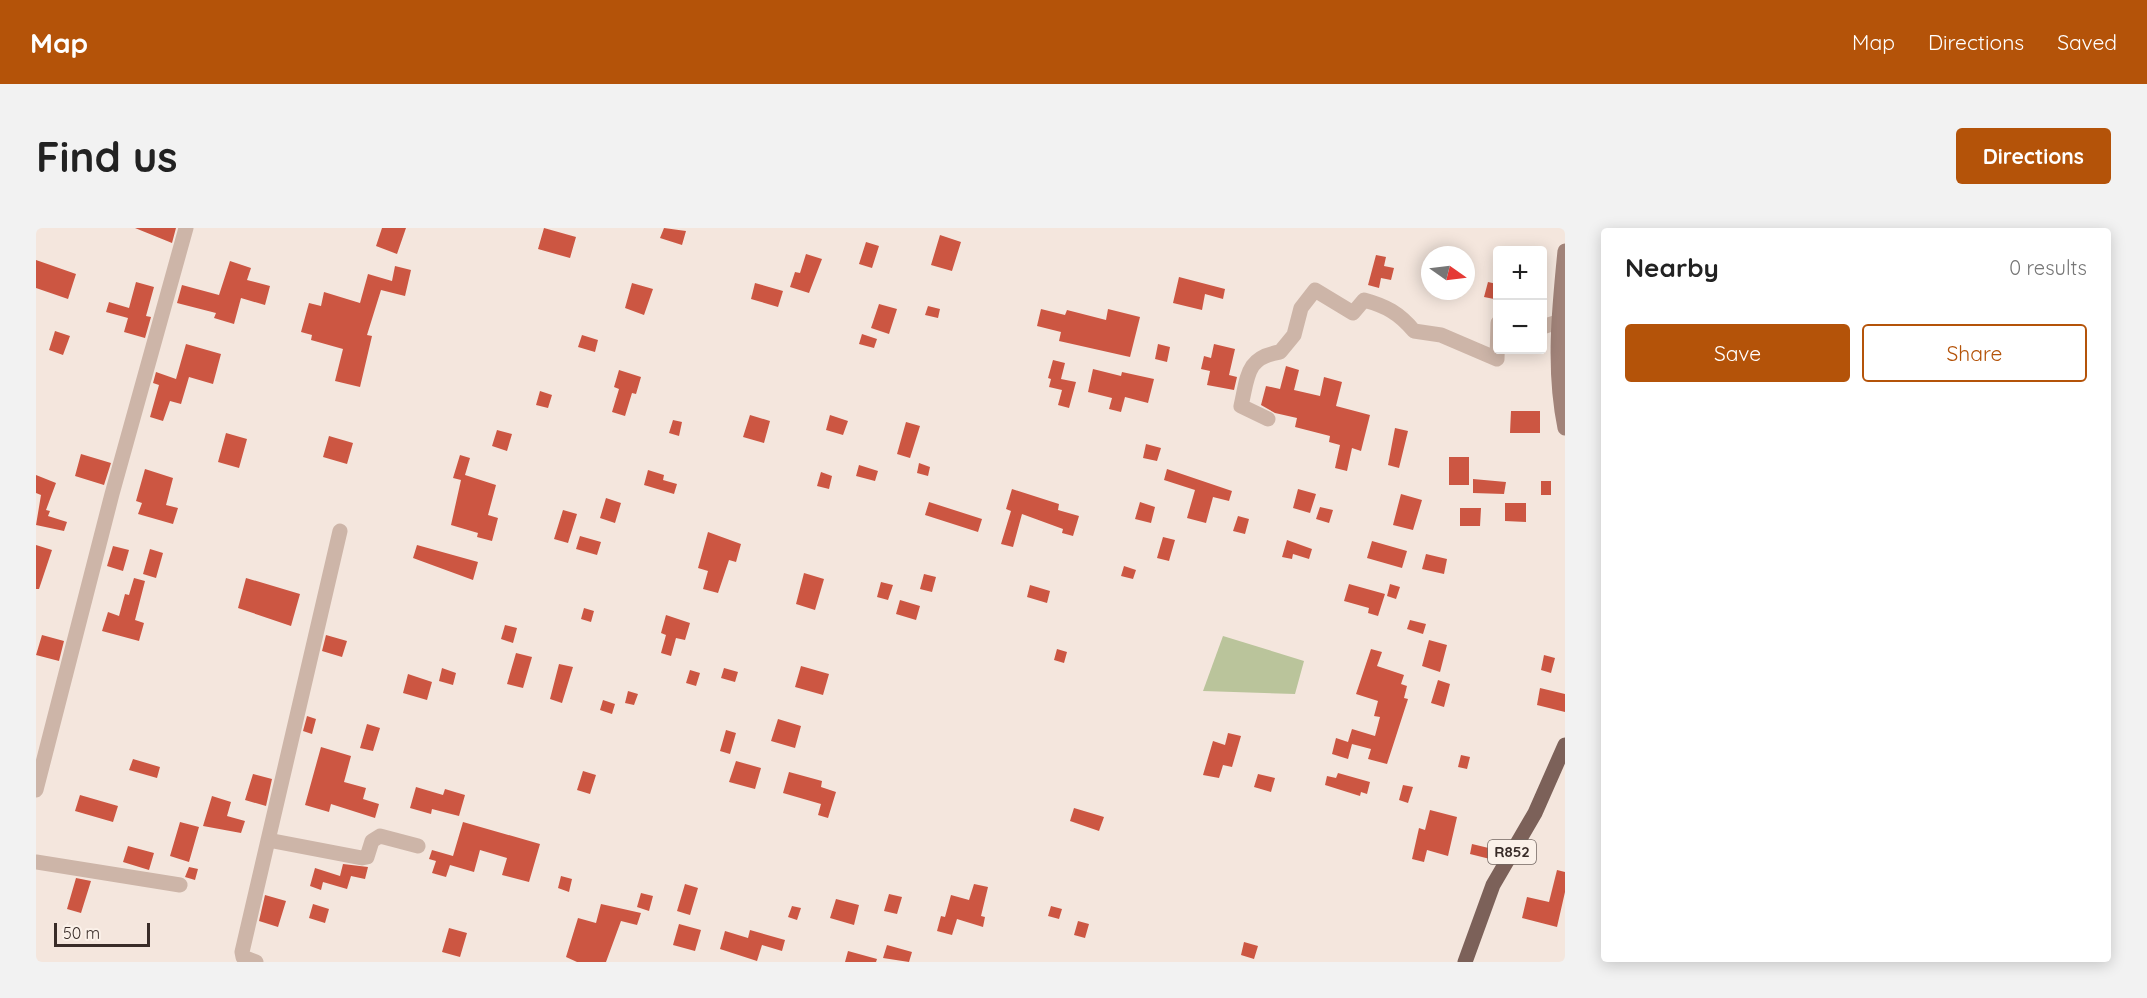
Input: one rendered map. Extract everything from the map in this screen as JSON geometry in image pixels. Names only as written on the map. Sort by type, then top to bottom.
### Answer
[{"type":"main road","name":"R852","points":[[1465,962],[1490,893],[1535,813],[1565,745]]},
{"type":"street","points":[[36,790],[112,494],[186,228]]},
{"type":"street","points":[[1565,251],[1558,322],[1560,389],[1565,428]]},
{"type":"street","points":[[1268,419],[1241,406],[1251,364],[1262,354],[1280,352],[1294,334],[1300,308],[1315,290],[1353,313],[1364,300],[1385,306],[1400,315],[1414,331],[1441,336],[1497,359],[1497,354]]},
{"type":"street","points":[[1547,325],[1558,322]]},
{"type":"street","points":[[256,962],[243,957],[242,952],[340,531]]},
{"type":"street","points":[[268,840],[362,858],[367,857],[372,841],[380,836],[418,846]]},
{"type":"street","points":[[36,862],[180,885]]},
{"type":"green space","points":[[1223,636],[1304,661],[1295,694],[1203,691]]},
{"type":"building","points":[[135,228],[176,228],[172,243]]},
{"type":"building","points":[[382,228],[406,228],[397,254],[376,246]]},
{"type":"building","points":[[544,228],[576,237],[570,258],[538,249]]},
{"type":"building","points":[[664,228],[686,231],[682,245],[660,238]]},
{"type":"building","points":[[940,235],[961,242],[952,271],[931,265]]},
{"type":"building","points":[[866,242],[879,246],[872,268],[859,264]]},
{"type":"building","points":[[806,254],[822,259],[809,293],[790,287],[795,272],[800,273]]},
{"type":"building","points":[[1376,255],[1386,257],[1384,266],[1394,268],[1391,280],[1381,278],[1379,288],[1368,285]]},
{"type":"building","points":[[36,260],[76,274],[68,299],[36,288]]},
{"type":"building","points":[[230,261],[251,268],[247,280],[270,286],[265,305],[241,298],[234,324],[214,318],[216,313],[177,303],[182,285],[219,295]]},
{"type":"building","points":[[395,266],[411,270],[405,296],[381,290],[367,335],[372,336],[360,387],[335,381],[343,349],[311,340],[312,335],[301,332],[309,303],[321,306],[324,292],[360,303],[368,274],[392,281]]},
{"type":"building","points":[[1179,277],[1225,289],[1223,299],[1205,294],[1202,310],[1173,303]]},
{"type":"building","points":[[136,282],[154,287],[146,316],[151,317],[145,338],[124,332],[128,318],[106,312],[109,302],[129,308]]},
{"type":"building","points":[[1488,282],[1493,283],[1493,299],[1484,297]]},
{"type":"building","points":[[632,283],[653,289],[644,315],[625,308]]},
{"type":"building","points":[[755,283],[783,291],[778,307],[751,299]]},
{"type":"building","points":[[879,304],[897,309],[889,334],[871,328]]},
{"type":"building","points":[[928,306],[940,309],[938,318],[925,315]]},
{"type":"building","points":[[1041,309],[1065,315],[1067,310],[1106,320],[1108,309],[1140,317],[1130,357],[1059,341],[1061,332],[1037,326]]},
{"type":"building","points":[[55,331],[70,336],[63,355],[49,350]]},
{"type":"building","points":[[862,334],[877,339],[874,348],[859,344]]},
{"type":"building","points":[[582,335],[598,340],[595,352],[578,347]]},
{"type":"building","points":[[186,344],[221,354],[213,384],[189,377],[181,404],[170,401],[163,421],[150,417],[159,385],[153,383],[156,372],[176,379]]},
{"type":"building","points":[[1158,344],[1170,347],[1167,362],[1155,359]]},
{"type":"building","points":[[1214,344],[1235,349],[1229,375],[1237,377],[1234,390],[1207,385],[1210,371],[1201,369],[1204,356],[1211,358]]},
{"type":"building","points":[[1053,360],[1065,363],[1061,379],[1076,382],[1069,408],[1058,405],[1062,390],[1049,387],[1051,379],[1048,378]]},
{"type":"building","points":[[1286,366],[1299,370],[1294,390],[1320,396],[1324,377],[1342,382],[1336,406],[1370,415],[1361,451],[1352,448],[1347,471],[1335,468],[1340,445],[1329,442],[1330,436],[1295,427],[1297,418],[1275,413],[1261,405],[1266,386],[1280,389]]},
{"type":"building","points":[[1093,369],[1121,376],[1122,372],[1154,379],[1148,403],[1125,397],[1121,412],[1109,409],[1112,398],[1088,392]]},
{"type":"building","points":[[619,370],[641,377],[636,394],[632,393],[625,416],[612,412],[619,389],[614,387]]},
{"type":"building","points":[[540,391],[552,395],[548,408],[536,405]]},
{"type":"building","points":[[1511,411],[1540,411],[1540,433],[1510,433]]},
{"type":"building","points":[[750,415],[770,421],[764,443],[743,437]]},
{"type":"building","points":[[830,415],[848,421],[843,435],[826,430]]},
{"type":"building","points":[[673,420],[682,422],[679,436],[669,433]]},
{"type":"building","points":[[906,422],[920,426],[910,458],[897,454]]},
{"type":"building","points":[[1395,428],[1408,431],[1399,468],[1388,465]]},
{"type":"building","points":[[497,430],[512,434],[507,451],[492,446]]},
{"type":"building","points":[[226,433],[247,439],[239,468],[218,462]]},
{"type":"building","points":[[329,436],[353,443],[347,464],[323,457]]},
{"type":"building","points":[[1146,444],[1161,448],[1157,461],[1143,458]]},
{"type":"building","points":[[81,454],[111,463],[104,485],[75,476]]},
{"type":"building","points":[[460,455],[470,458],[465,475],[496,485],[488,515],[498,518],[492,541],[477,537],[478,533],[451,525],[461,480],[453,478]]},
{"type":"building","points":[[1449,457],[1469,457],[1469,485],[1449,485]]},
{"type":"building","points":[[919,463],[930,467],[928,476],[917,473]]},
{"type":"building","points":[[859,465],[878,471],[875,481],[856,476]]},
{"type":"building","points":[[145,469],[173,478],[166,505],[178,508],[173,524],[138,514],[142,503],[136,501]]},
{"type":"building","points":[[1167,469],[1232,491],[1229,501],[1213,497],[1206,523],[1187,518],[1195,490],[1164,480]]},
{"type":"building","points":[[648,470],[664,475],[663,480],[677,484],[674,494],[644,485]]},
{"type":"building","points":[[821,472],[832,476],[829,489],[817,486]]},
{"type":"building","points":[[36,475],[56,483],[46,510],[50,511],[48,516],[67,522],[64,531],[36,525],[41,495],[36,493]]},
{"type":"building","points":[[1473,479],[1506,482],[1504,494],[1473,493]]},
{"type":"building","points":[[1541,481],[1551,481],[1551,495],[1541,495]]},
{"type":"building","points":[[1012,489],[1059,504],[1058,510],[1079,516],[1073,536],[1062,533],[1063,529],[1022,514],[1013,547],[1001,544],[1011,511],[1006,509]]},
{"type":"building","points":[[1298,489],[1316,494],[1310,513],[1293,508]]},
{"type":"building","points":[[1401,494],[1422,500],[1413,530],[1393,525]]},
{"type":"building","points":[[606,498],[621,503],[615,523],[600,518]]},
{"type":"building","points":[[929,502],[982,519],[978,532],[925,515]]},
{"type":"building","points":[[1140,502],[1155,507],[1151,523],[1135,519]]},
{"type":"building","points":[[1505,503],[1526,503],[1526,522],[1505,521]]},
{"type":"building","points":[[1320,507],[1333,510],[1329,523],[1316,519]]},
{"type":"building","points":[[1460,508],[1481,508],[1480,526],[1460,526]]},
{"type":"building","points":[[563,510],[577,514],[568,543],[554,539]]},
{"type":"building","points":[[1238,516],[1249,519],[1245,534],[1233,531]]},
{"type":"building","points":[[708,532],[741,544],[736,562],[729,560],[718,593],[703,589],[708,571],[698,568]]},
{"type":"building","points":[[580,536],[601,542],[597,555],[576,549]]},
{"type":"building","points":[[1163,537],[1175,540],[1169,561],[1157,558]]},
{"type":"building","points":[[1287,540],[1312,549],[1309,559],[1293,554],[1292,559],[1282,557]]},
{"type":"building","points":[[1372,541],[1407,551],[1402,568],[1367,558]]},
{"type":"building","points":[[36,545],[52,550],[39,589],[36,589]]},
{"type":"building","points":[[417,545],[478,562],[473,580],[413,558]]},
{"type":"building","points":[[113,546],[129,550],[123,571],[107,566]]},
{"type":"building","points":[[150,549],[163,553],[156,578],[143,574]]},
{"type":"building","points":[[1426,554],[1447,559],[1444,574],[1422,569]]},
{"type":"building","points":[[1124,566],[1136,570],[1133,579],[1121,576]]},
{"type":"building","points":[[804,573],[824,579],[815,610],[796,604]]},
{"type":"building","points":[[924,574],[936,577],[932,592],[920,589]]},
{"type":"building","points":[[134,578],[145,581],[135,620],[144,623],[139,641],[102,631],[108,612],[119,616],[125,594],[129,595]]},
{"type":"building","points":[[246,578],[300,594],[291,626],[238,608]]},
{"type":"building","points":[[881,582],[893,585],[888,600],[877,597]]},
{"type":"building","points":[[1349,584],[1385,594],[1378,616],[1368,613],[1369,608],[1344,601]]},
{"type":"building","points":[[1390,584],[1400,587],[1396,599],[1387,596]]},
{"type":"building","points":[[1030,585],[1050,591],[1047,603],[1027,597]]},
{"type":"building","points":[[900,600],[920,606],[916,620],[896,614]]},
{"type":"building","points":[[584,608],[594,611],[591,622],[581,619]]},
{"type":"building","points":[[666,615],[690,623],[685,640],[676,638],[671,656],[661,653],[666,635],[661,633]]},
{"type":"building","points":[[1410,620],[1426,624],[1423,634],[1407,629]]},
{"type":"building","points":[[505,625],[517,628],[513,643],[501,639]]},
{"type":"building","points":[[42,635],[64,641],[59,661],[36,655]]},
{"type":"building","points":[[326,635],[347,641],[342,657],[322,651]]},
{"type":"building","points":[[1429,640],[1447,645],[1440,672],[1422,666]]},
{"type":"building","points":[[1057,649],[1067,652],[1064,663],[1054,660]]},
{"type":"building","points":[[1371,649],[1382,652],[1377,666],[1404,675],[1401,684],[1407,686],[1404,698],[1408,699],[1387,764],[1368,759],[1371,749],[1352,744],[1348,759],[1332,754],[1336,738],[1348,742],[1352,729],[1375,736],[1380,717],[1374,716],[1378,701],[1356,694]]},
{"type":"building","points":[[516,653],[532,657],[523,688],[507,684]]},
{"type":"building","points":[[1544,655],[1555,658],[1551,673],[1541,670]]},
{"type":"building","points":[[559,664],[573,667],[562,703],[550,699]]},
{"type":"building","points":[[801,666],[829,674],[823,695],[795,687]]},
{"type":"building","points":[[442,668],[456,673],[453,685],[439,681]]},
{"type":"building","points":[[724,668],[738,672],[735,682],[721,678]]},
{"type":"building","points":[[690,670],[700,673],[696,686],[686,683]]},
{"type":"building","points":[[408,674],[432,682],[427,700],[403,693]]},
{"type":"building","points":[[1438,680],[1450,684],[1444,707],[1431,703]]},
{"type":"building","points":[[1540,688],[1565,694],[1565,712],[1537,705]]},
{"type":"building","points":[[628,691],[638,694],[634,705],[625,703]]},
{"type":"building","points":[[603,700],[615,704],[612,714],[600,710]]},
{"type":"building","points":[[307,716],[316,719],[312,734],[303,731]]},
{"type":"building","points":[[778,719],[801,726],[795,748],[771,741]]},
{"type":"building","points":[[367,724],[380,728],[373,751],[360,748]]},
{"type":"building","points":[[726,730],[736,733],[730,754],[720,751]]},
{"type":"building","points":[[1228,733],[1241,736],[1232,767],[1223,765],[1219,778],[1203,775],[1213,741],[1225,745]]},
{"type":"building","points":[[321,747],[351,756],[344,782],[366,788],[363,799],[379,804],[375,818],[331,804],[329,812],[305,805]]},
{"type":"building","points":[[1461,755],[1470,757],[1467,769],[1458,767]]},
{"type":"building","points":[[133,759],[160,767],[157,778],[129,770]]},
{"type":"building","points":[[736,761],[761,768],[755,789],[729,782]]},
{"type":"building","points":[[583,771],[596,775],[590,794],[577,790]]},
{"type":"building","points":[[789,772],[822,781],[821,787],[836,792],[828,818],[818,815],[821,804],[783,793]]},
{"type":"building","points":[[1338,773],[1370,782],[1367,794],[1361,792],[1360,796],[1325,785],[1327,776],[1336,778]]},
{"type":"building","points":[[253,774],[272,779],[266,806],[245,800]]},
{"type":"building","points":[[1258,774],[1275,778],[1271,792],[1254,787]]},
{"type":"building","points":[[1403,785],[1413,787],[1408,803],[1399,800]]},
{"type":"building","points":[[416,787],[443,795],[445,789],[465,795],[459,816],[432,809],[431,814],[410,808]]},
{"type":"building","points":[[80,795],[118,806],[113,822],[75,811]]},
{"type":"building","points":[[212,796],[231,802],[227,816],[245,821],[241,833],[203,826]]},
{"type":"building","points":[[1074,808],[1104,817],[1099,831],[1070,821]]},
{"type":"building","points":[[1430,810],[1457,817],[1448,856],[1427,850],[1424,862],[1412,859],[1419,828],[1425,830]]},
{"type":"building","points":[[180,822],[199,827],[189,862],[170,856]]},
{"type":"building","points":[[463,822],[540,844],[529,882],[502,875],[507,858],[480,850],[474,872],[450,865],[446,877],[432,873],[436,861],[429,859],[432,850],[453,856]]},
{"type":"building","points":[[1472,844],[1497,850],[1494,860],[1470,854]]},
{"type":"building","points":[[128,846],[154,853],[149,870],[123,862]]},
{"type":"building","points":[[343,864],[368,867],[365,879],[351,876],[347,889],[323,882],[321,890],[310,886],[315,868],[340,876]]},
{"type":"building","points":[[189,867],[198,869],[195,880],[185,877]]},
{"type":"building","points":[[1557,870],[1565,872],[1565,892],[1557,927],[1522,918],[1527,897],[1549,902]]},
{"type":"building","points":[[561,876],[572,879],[569,892],[558,888]]},
{"type":"building","points":[[76,878],[91,881],[81,913],[67,909]]},
{"type":"building","points":[[685,884],[698,888],[690,915],[677,911]]},
{"type":"building","points":[[974,884],[988,887],[981,916],[985,917],[983,927],[957,919],[952,935],[937,931],[941,916],[945,917],[951,895],[969,900]]},
{"type":"building","points":[[641,893],[653,896],[649,911],[637,907]]},
{"type":"building","points":[[889,894],[902,897],[897,914],[884,911]]},
{"type":"building","points":[[265,895],[286,901],[278,927],[259,921]]},
{"type":"building","points":[[836,899],[859,905],[854,925],[830,918]]},
{"type":"building","points":[[313,904],[329,909],[325,923],[309,918]]},
{"type":"building","points":[[601,904],[641,913],[637,925],[621,921],[606,962],[577,962],[566,957],[578,918],[596,923]]},
{"type":"building","points":[[792,906],[801,908],[797,920],[788,917]]},
{"type":"building","points":[[1051,906],[1062,909],[1059,919],[1048,916]]},
{"type":"building","points":[[1078,921],[1089,924],[1085,938],[1074,935]]},
{"type":"building","points":[[679,924],[701,930],[695,951],[673,945]]},
{"type":"building","points":[[449,928],[467,933],[460,957],[442,952]]},
{"type":"building","points":[[750,930],[785,940],[782,951],[762,945],[757,961],[720,949],[725,931],[748,938]]},
{"type":"building","points":[[1244,942],[1258,946],[1254,959],[1241,955]]},
{"type":"building","points":[[887,945],[912,952],[909,962],[883,958]]},
{"type":"building","points":[[848,951],[877,959],[876,962],[845,962]]}]
